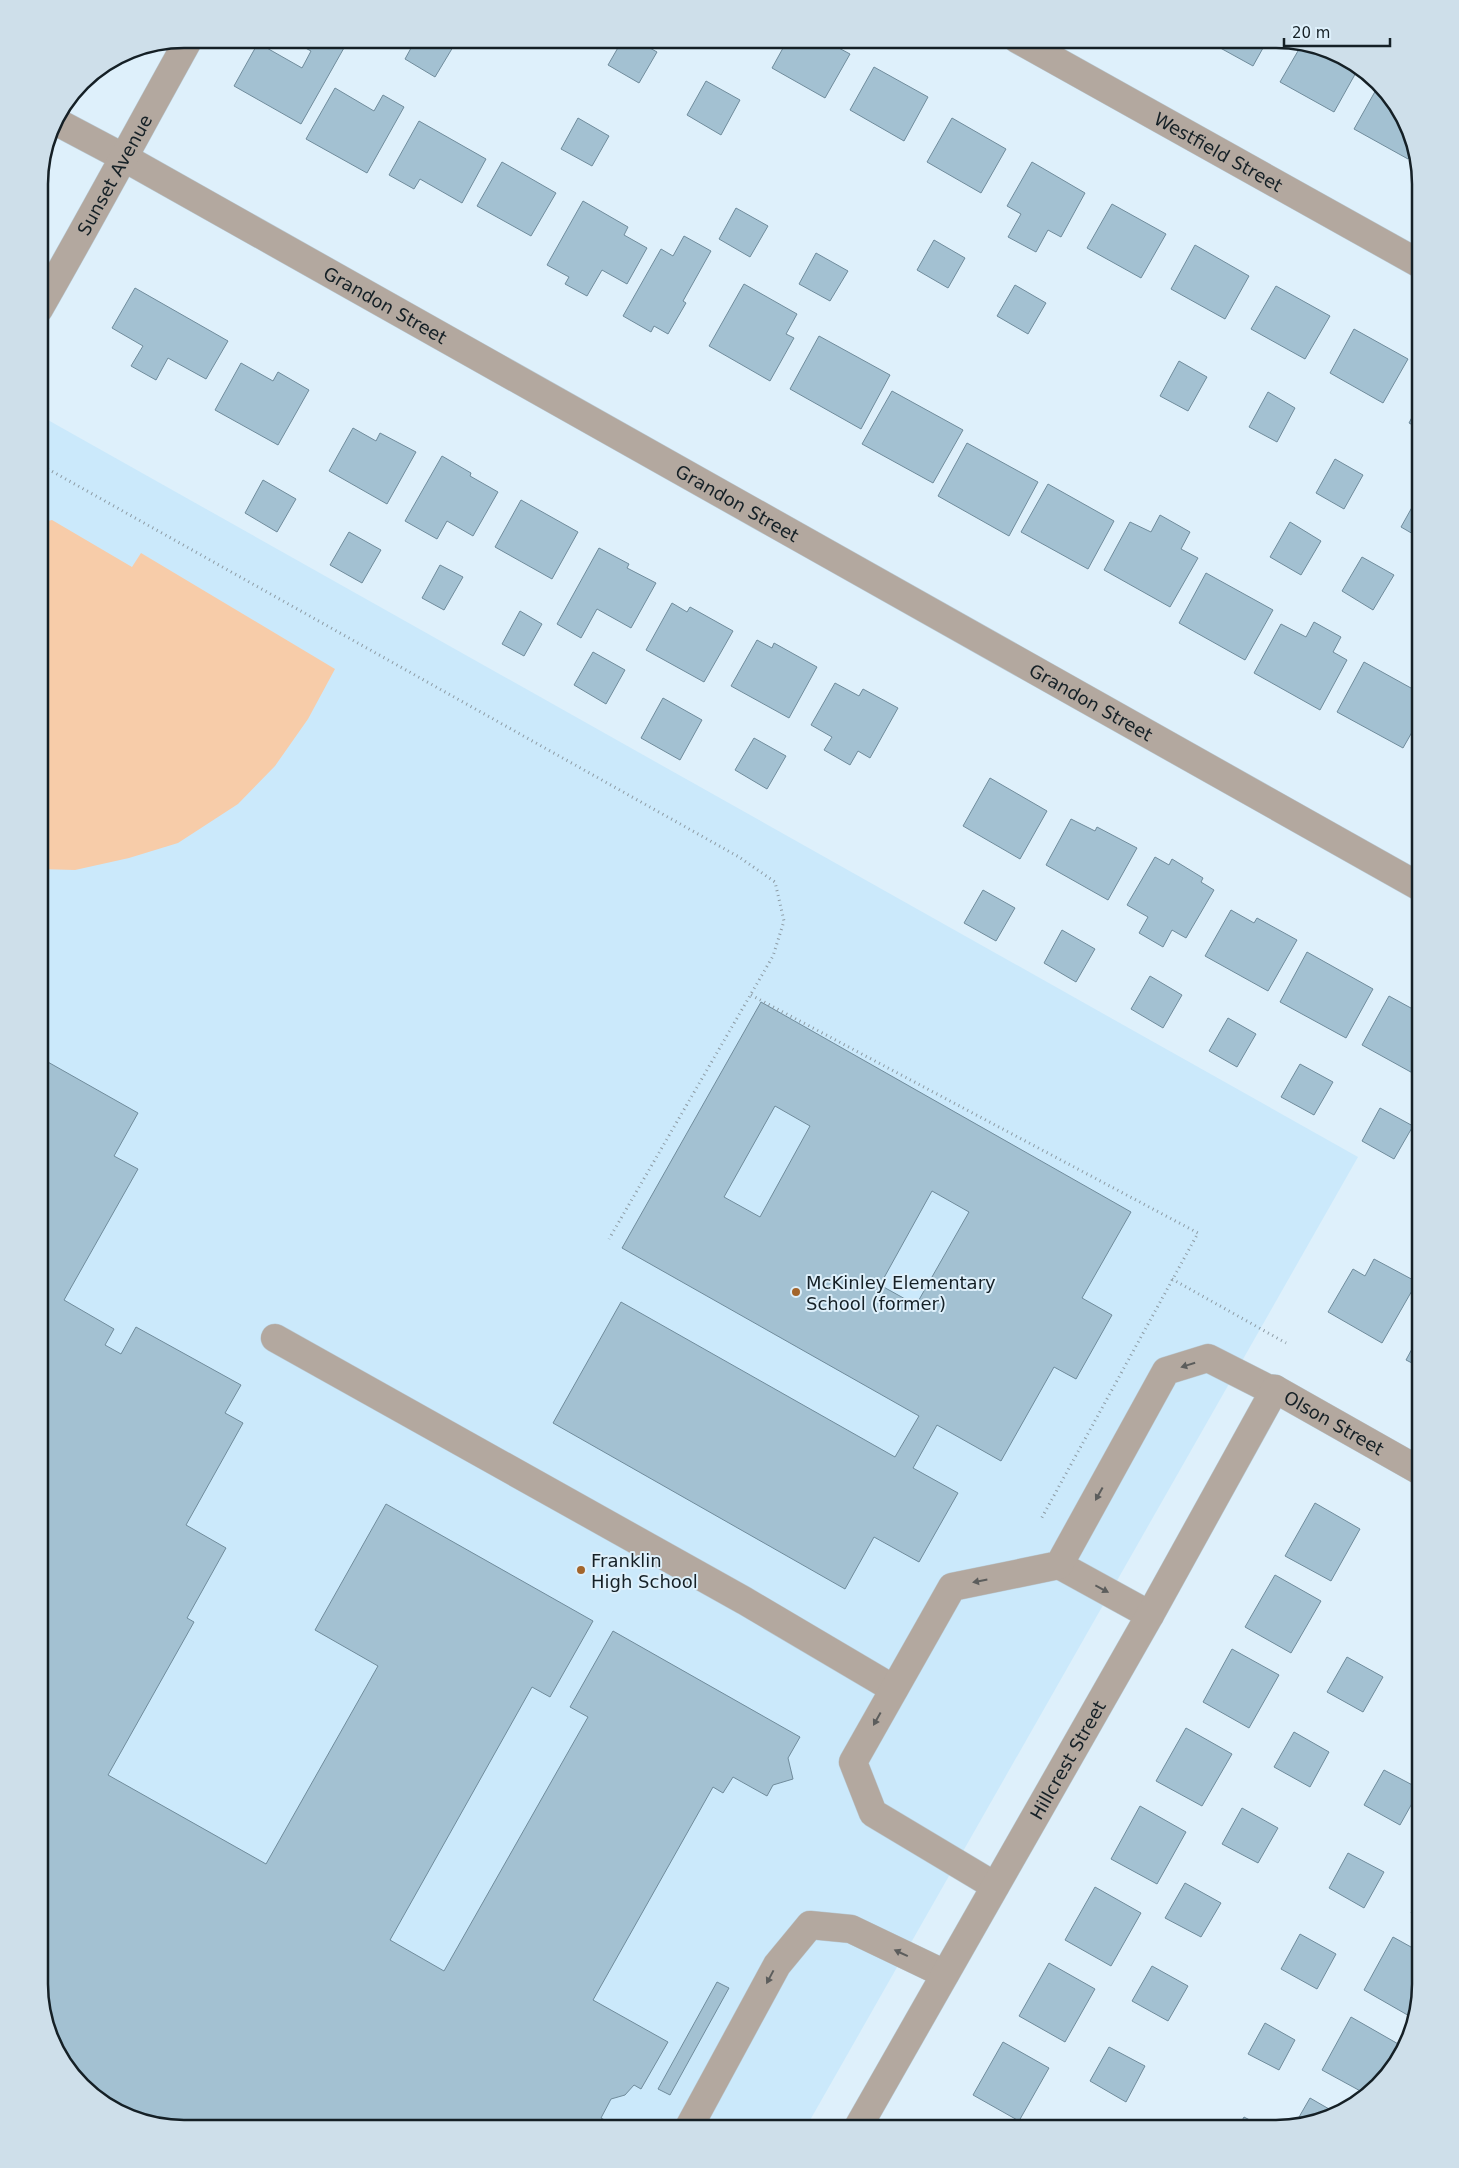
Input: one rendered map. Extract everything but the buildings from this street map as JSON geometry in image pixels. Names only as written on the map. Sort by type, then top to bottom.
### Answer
[{"type":"street","name":"Sunset Avenue","points":[[48,293],[184,48]]},
{"type":"street","name":"Westfield Street","points":[[1033,48],[1412,260]]},
{"type":"street","name":"Grandon Street","points":[[62,125],[123,157],[1412,882]]},
{"type":"street","points":[[275,1338],[745,1601],[894,1689]]},
{"type":"street","name":"Olson Street","points":[[1060,1565],[1166,1371],[1208,1358],[1267,1388],[1274,1389],[1412,1466]]},
{"type":"street","name":"Hillcrest Street","points":[[862,2120],[1150,1614],[1274,1389]]},
{"type":"street","points":[[995,1886],[873,1813],[853,1762],[952,1587],[1060,1565],[1150,1614]]},
{"type":"street","points":[[693,2120],[777,1965],[810,1925],[851,1929],[945,1974]]},
{"type":"path","points":[[48,469],[739,857],[775,882],[784,921],[773,956],[609,1239]]},
{"type":"path","points":[[751,995],[1198,1232],[1040,1521]]},
{"type":"path","points":[[1172,1279],[1286,1343]]},
{"type":"shaded area","name":"Franklin High School","points":[[48,420],[1358,1157],[810,2120],[175,2120],[149,2116],[116,2102],[87,2081],[76,2067],[58,2036],[52,2019],[48,1984]]},
{"type":"shaded area","points":[[52,520],[132,567],[141,553],[335,669],[308,719],[275,766],[238,804],[178,843],[129,858],[75,870],[48,869],[48,521]]},
{"type":"place","name":"McKinley Elementary School (former)","points":[[796,1292]]},
{"type":"place","name":"Franklin High School","points":[[581,1570]]}]
